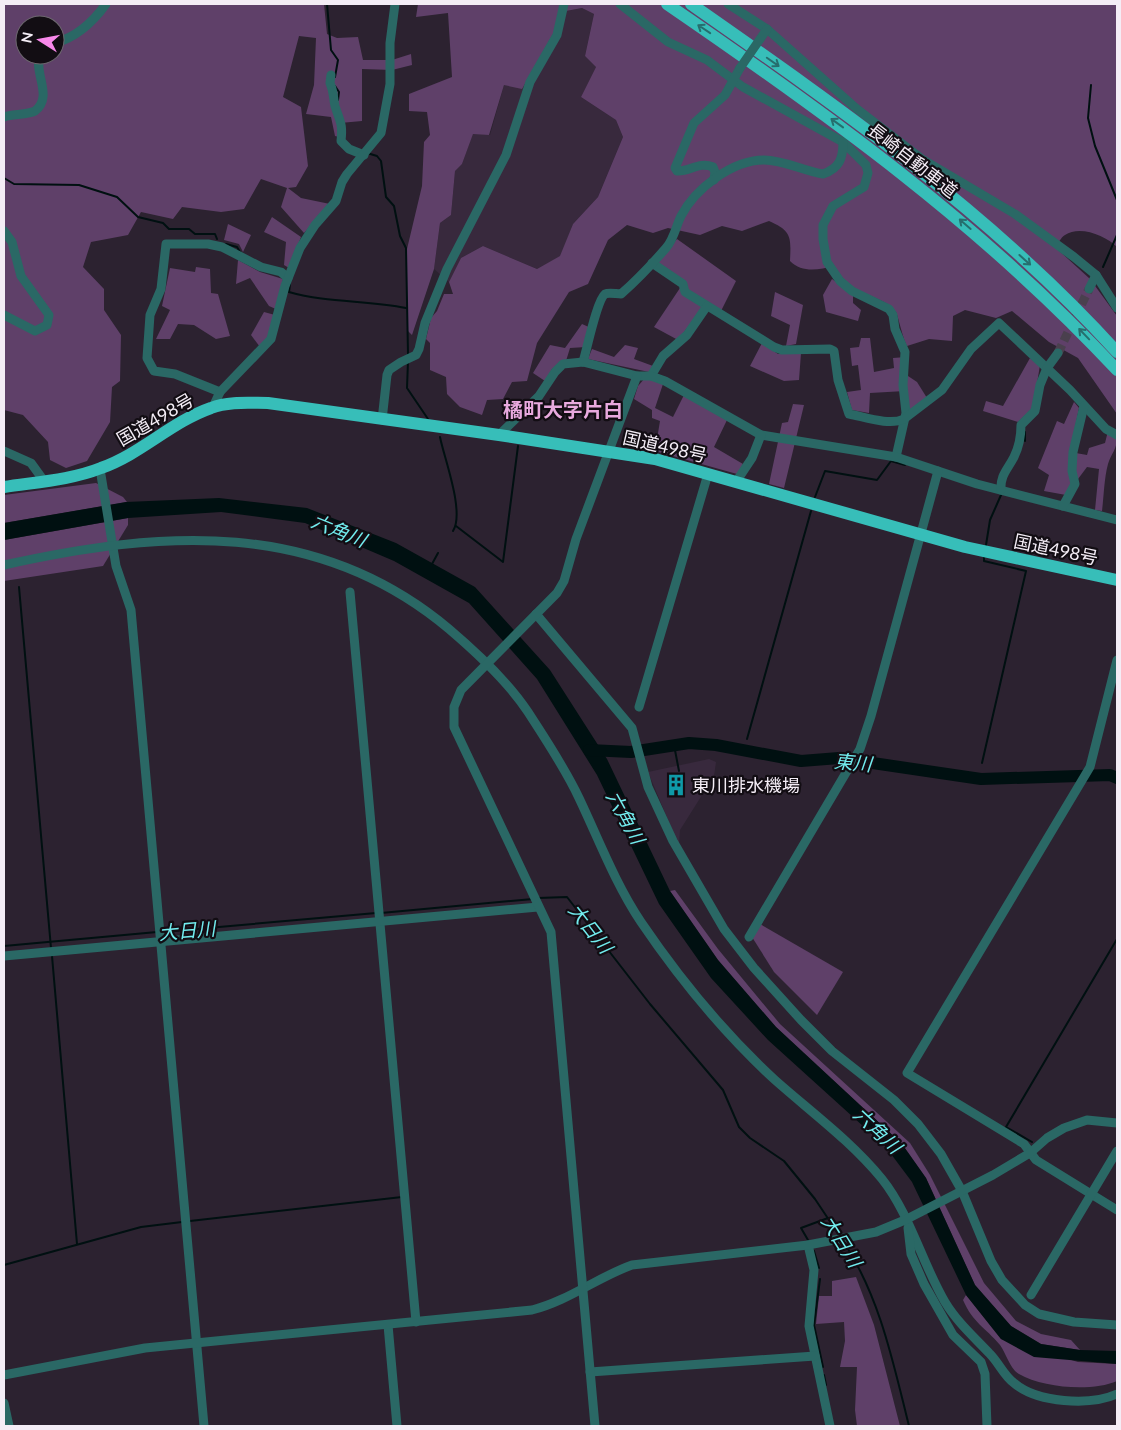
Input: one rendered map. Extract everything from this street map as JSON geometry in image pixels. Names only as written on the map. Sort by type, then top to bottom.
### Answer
[{"type":"highway","name":"長崎自動車道","points":[[667,4],[864,143],[944,206],[1053,303],[1117,370]]},
{"type":"highway","name":"長崎自動車道","points":[[691,4],[871,134],[951,196],[1062,294],[1117,352]]},
{"type":"highway","name":"国道498号","points":[[4,487],[100,469],[128,457],[179,423],[213,407],[240,403],[268,403],[656,459],[965,547],[1117,580]]},
{"type":"street","points":[[65,39],[74,36],[106,4]]},
{"type":"street","points":[[213,407],[220,392],[271,339],[288,278],[306,237],[336,201],[342,182],[381,134],[390,84],[390,43],[395,4]]},
{"type":"street","points":[[382,420],[387,375],[390,370],[411,358],[419,349],[425,323],[447,269],[506,155],[530,82],[557,35],[564,4]]},
{"type":"street","points":[[620,4],[668,42],[707,60],[733,79],[843,142],[866,165],[868,180],[864,188],[833,206],[823,224],[823,239],[827,262],[832,272],[852,290],[889,310],[893,315],[905,352],[902,384],[904,419],[896,457]]},
{"type":"street","points":[[728,4],[767,29],[858,109],[922,158],[1023,220],[1096,275],[1117,308]]},
{"type":"street","points":[[714,180],[715,172],[713,167],[707,164],[682,172],[677,172],[675,168],[694,123],[725,95],[740,68],[767,29]]},
{"type":"street","points":[[4,117],[32,112],[41,101],[44,90],[39,65]]},
{"type":"street","points":[[331,74],[330,83],[334,91],[335,105],[342,124],[341,141],[349,149],[367,152]]},
{"type":"street","points":[[583,362],[593,329],[593,318],[603,296],[608,293],[621,294],[652,263],[667,247],[681,215],[694,197],[714,180],[753,160],[780,162],[824,174],[831,171],[841,160],[843,142]]},
{"type":"street","points":[[4,231],[12,242],[21,276],[49,314],[49,319],[47,325],[35,331],[4,315]]},
{"type":"street","points":[[220,392],[175,374],[154,371],[147,358],[150,314],[161,289],[166,244],[208,244],[222,247],[261,267],[281,272],[288,278]]},
{"type":"street","points":[[652,263],[683,284],[685,292],[782,350],[834,351],[838,380],[849,414],[898,422],[904,419],[942,390],[971,349],[999,323],[1047,368],[1106,429],[1117,435]]},
{"type":"street","points":[[1089,289],[1096,275]]},
{"type":"street","points":[[651,376],[663,356],[687,335],[706,306]]},
{"type":"street","points":[[1001,490],[1001,482],[1006,467],[1014,457],[1021,437],[1021,425],[1035,411],[1040,385],[1047,368],[1058,353]]},
{"type":"street","points":[[499,435],[539,396],[555,372],[564,364],[583,362],[637,376],[651,376],[699,398],[761,435],[896,457],[1001,490],[1117,520]]},
{"type":"street","points":[[595,1426],[551,932],[454,727],[454,707],[461,690],[556,593],[564,581],[576,539],[637,376]]},
{"type":"street","points":[[1063,506],[1075,484],[1072,471],[1073,452],[1084,406]]},
{"type":"street","points":[[736,482],[752,458],[761,435]]},
{"type":"street","points":[[4,450],[31,463],[44,481]]},
{"type":"street","points":[[100,469],[116,566],[131,610],[204,1426]]},
{"type":"street","points":[[749,937],[857,753],[871,716],[938,471]]},
{"type":"street","points":[[639,707],[708,474]]},
{"type":"street","points":[[4,565],[113,546],[180,540],[231,541],[266,545],[316,556],[377,580],[415,603],[487,662],[525,707],[564,770],[623,892],[660,947],[747,1052],[839,1135],[878,1174],[894,1197],[907,1221],[932,1277],[953,1314],[1017,1386],[1038,1395],[1072,1401],[1094,1400],[1117,1394]]},
{"type":"street","points":[[350,592],[416,1322]]},
{"type":"street","points":[[535,615],[632,728],[648,787],[673,841],[724,929],[754,968],[801,1020],[832,1051],[894,1100],[918,1124],[941,1154],[991,1261],[1002,1280],[1025,1305],[1039,1314],[1052,1319],[1117,1324]]},
{"type":"street","points":[[1117,660],[1090,768],[907,1073],[1024,1144],[1036,1160],[1117,1210]]},
{"type":"street","points":[[4,956],[538,907]]},
{"type":"street","points":[[4,1375],[145,1348],[532,1310],[548,1306],[632,1265],[846,1239],[876,1232],[907,1221],[1030,1153],[1047,1138],[1075,1123],[1098,1120],[1117,1123]]},
{"type":"street","points":[[1031,1295],[1117,1151]]},
{"type":"street","points":[[907,1221],[911,1254],[924,1284],[953,1335],[981,1362],[985,1374],[987,1426]]},
{"type":"street","points":[[808,1245],[814,1270],[809,1326],[830,1426]]},
{"type":"street","points":[[388,1325],[397,1426]]},
{"type":"street","points":[[590,1372],[815,1356]]},
{"type":"street","points":[[4,1402],[9,1426]]},
{"type":"shaded area","points":[[4,4],[324,4],[327,34],[337,38],[358,37],[363,60],[392,60],[411,54],[412,65],[392,70],[362,69],[362,121],[340,123],[339,137],[335,136],[331,117],[306,114],[314,85],[316,38],[299,36],[283,97],[301,107],[308,166],[296,187],[288,188],[301,198],[330,204],[304,233],[281,207],[287,188],[261,179],[244,209],[221,212],[182,207],[173,219],[141,212],[128,235],[91,242],[83,267],[104,289],[104,310],[121,335],[120,381],[112,387],[110,422],[87,461],[66,468],[50,460],[48,442],[23,415],[4,410]]},
{"type":"shaded area","points":[[418,4],[1117,4],[1117,247],[1100,236],[1078,231],[1064,236],[1055,247],[1090,279],[1117,316],[1117,414],[1078,358],[1049,342],[1012,311],[996,318],[965,310],[953,316],[952,341],[929,339],[907,346],[896,312],[892,308],[882,301],[852,287],[843,279],[834,266],[810,270],[795,265],[790,261],[790,240],[786,232],[769,221],[742,231],[722,226],[700,235],[668,228],[653,233],[627,225],[608,240],[588,284],[569,292],[537,343],[527,381],[512,382],[503,399],[487,400],[482,415],[460,407],[447,394],[446,377],[430,370],[430,343],[426,339],[431,318],[437,311],[444,294],[453,294],[449,282],[461,258],[483,246],[537,269],[560,256],[573,224],[598,197],[623,137],[616,120],[581,97],[596,67],[585,56],[594,14],[582,8],[566,11],[522,89],[504,85],[489,135],[473,134],[462,164],[455,171],[451,215],[440,223],[434,269],[412,335],[407,330],[407,249],[422,186],[424,142],[430,135],[427,112],[409,111],[409,94],[452,77],[448,13],[416,17]]},
{"type":"shaded area","points":[[582,8],[594,14],[585,56],[596,67],[581,97],[616,120],[623,137],[598,197],[573,224],[561,256],[537,269],[483,246],[461,258],[449,282],[434,269],[440,223],[451,215],[455,171],[462,164],[473,133],[490,135],[504,85],[566,11]]},
{"type":"shaded area","points":[[272,217],[301,237],[289,268],[284,265],[286,242],[264,232]]},
{"type":"shaded area","points":[[228,224],[251,235],[243,252],[239,244],[224,240]]},
{"type":"shaded area","points":[[677,239],[736,281],[721,311],[706,303],[678,340],[654,327],[684,282],[655,263]]},
{"type":"shaded area","points":[[238,260],[260,272],[283,279],[278,310],[269,306],[250,278],[236,284]]},
{"type":"shaded area","points":[[196,267],[210,269],[211,293],[218,294],[230,336],[216,339],[194,325],[178,324],[170,339],[156,339],[170,310],[162,306],[170,268],[195,272]]},
{"type":"shaded area","points":[[832,279],[853,294],[853,303],[861,310],[858,321],[826,312],[823,295]]},
{"type":"shaded area","points":[[775,292],[803,305],[796,344],[786,346],[790,325],[771,316]]},
{"type":"shaded area","points":[[264,312],[275,315],[270,335],[260,347],[251,335]]},
{"type":"shaded area","points":[[582,324],[591,328],[586,347],[570,348],[566,361],[552,369],[545,381],[533,373],[550,345],[565,348]]},
{"type":"shaded area","points":[[861,338],[870,338],[874,372],[894,368],[893,358],[906,357],[905,374],[917,382],[927,398],[908,412],[905,391],[870,393],[869,413],[852,410],[847,392],[861,390],[858,365],[852,366],[850,348],[859,347]]},
{"type":"shaded area","points":[[762,343],[778,354],[801,353],[799,380],[784,381],[750,366]]},
{"type":"shaded area","points":[[625,345],[638,348],[634,359],[653,366],[649,372],[588,359],[592,349],[614,357]]},
{"type":"shaded area","points":[[1030,358],[1040,365],[1033,408],[1018,422],[983,411],[986,401],[1003,406]]},
{"type":"shaded area","points":[[645,378],[663,384],[655,408],[673,417],[684,395],[727,420],[714,447],[743,464],[737,474],[655,451],[660,421],[652,418],[652,410],[634,399],[638,386]]},
{"type":"shaded area","points":[[1074,402],[1079,408],[1070,452],[1087,455],[1089,448],[1105,443],[1108,431],[1117,438],[1109,460],[1102,511],[1095,510],[1099,469],[1087,467],[1066,495],[1044,491],[1049,475],[1038,468],[1057,421],[1064,424]]},
{"type":"shaded area","points":[[793,404],[804,405],[784,488],[769,484],[782,423],[788,422]]},
{"type":"shaded area","points":[[96,483],[123,497],[127,502],[4,523],[4,495]]},
{"type":"shaded area","points":[[128,518],[128,525],[103,566],[4,581],[4,540]]},
{"type":"shaded area","points":[[709,759],[716,762],[714,776],[680,830],[679,846],[648,772]]},
{"type":"shaded area","points":[[675,890],[718,949],[780,1024],[910,1143],[930,1175],[984,1283],[1016,1321],[1041,1334],[1071,1340],[1080,1350],[1041,1344],[1011,1326],[975,1285],[926,1178],[902,1144],[776,1027],[718,960],[670,891]]},
{"type":"shaded area","points":[[760,924],[843,972],[817,1015],[774,972],[752,937]]},
{"type":"shaded area","points":[[856,1277],[874,1325],[900,1426],[857,1426],[855,1410],[857,1367],[840,1367],[845,1341],[844,1322],[816,1324],[819,1296],[832,1296],[832,1281]]},
{"type":"shaded area","points":[[966,1295],[1001,1339],[1078,1362],[1117,1364],[1117,1381],[1095,1387],[1068,1387],[1041,1383],[1019,1374],[1011,1365],[1000,1345],[971,1314],[963,1300]]},
{"type":"water","name":"六角川","points":[[219,498],[307,508],[396,543],[475,587],[550,670],[607,759],[670,891],[718,960],[776,1027],[902,1144],[926,1178],[975,1285],[1011,1326],[1041,1344],[1080,1350],[1117,1351],[1117,1364],[1034,1357],[1001,1339],[966,1295],[912,1182],[885,1146],[768,1040],[711,978],[659,904],[597,775],[537,679],[469,603],[394,561],[305,523],[221,512],[128,518],[4,540],[4,523],[126,502]]},
{"type":"waterway","points":[[327,4],[331,50],[338,60],[335,77]]},
{"type":"waterway","points":[[1091,85],[1088,118],[1095,146],[1117,200]]},
{"type":"waterway","points":[[335,86],[339,92],[338,100]]},
{"type":"waterway","points":[[367,153],[377,156],[381,161],[386,197],[394,206],[400,236],[406,248],[408,354]]},
{"type":"waterway","points":[[4,178],[14,184],[79,185],[117,197],[138,217],[163,223],[169,229],[189,229],[195,234],[215,234],[217,239]]},
{"type":"waterway","points":[[1103,267],[1117,235]]},
{"type":"waterway","points":[[226,244],[237,247],[240,252]]},
{"type":"waterway","points":[[290,284],[289,292],[303,296],[406,308]]},
{"type":"waterway","points":[[408,361],[407,388],[428,419]]},
{"type":"waterway","points":[[1025,432],[1025,441]]},
{"type":"waterway","points":[[440,437],[457,511],[453,531]]},
{"type":"waterway","points":[[456,526],[503,562],[518,446]]},
{"type":"waterway","points":[[815,497],[825,471],[877,480],[891,461],[905,465]]},
{"type":"waterway","points":[[986,545],[990,520],[1001,495]]},
{"type":"waterway","points":[[747,739],[811,511]]},
{"type":"waterway","points":[[432,564],[438,553]]},
{"type":"waterway","points":[[982,763],[1026,571],[984,561],[984,557]]},
{"type":"waterway","points":[[19,587],[51,948]]},
{"type":"waterway","name":"東川","points":[[589,750],[631,752],[689,743],[716,745],[801,761],[839,758],[981,779],[1110,775],[1117,778]]},
{"type":"waterway","points":[[674,745],[679,771]]},
{"type":"waterway","name":"大日川","points":[[538,898],[567,897],[650,1004],[723,1090],[739,1127],[750,1138],[784,1161],[815,1199],[839,1235]]},
{"type":"waterway","name":"大日川","points":[[381,913],[533,899]]},
{"type":"waterway","name":"大日川","points":[[162,932],[376,913]]},
{"type":"waterway","name":"大日川","points":[[4,946],[157,932]]},
{"type":"waterway","points":[[1032,1142],[1006,1127],[1117,939]]},
{"type":"waterway","points":[[52,956],[77,1244]]},
{"type":"waterway","points":[[190,1221],[402,1197]]},
{"type":"waterway","points":[[808,1240],[801,1228],[828,1218]]},
{"type":"waterway","points":[[4,1265],[141,1227],[182,1222]]},
{"type":"waterway","name":"大日川","points":[[843,1241],[856,1262],[876,1307],[891,1354],[909,1426]]},
{"type":"waterway","points":[[814,1251],[819,1268]]},
{"type":"waterway","points":[[820,1279],[814,1325],[823,1367]]},
{"type":"waterway","points":[[824,1375],[826,1385]]},
{"type":"tunnel","points":[[1058,353],[1089,289]]},
{"type":"place","name":"東川排水機場","points":[[676,785]]},
{"type":"district","name":"橘町大字片白","points":[[563,409]]}]
